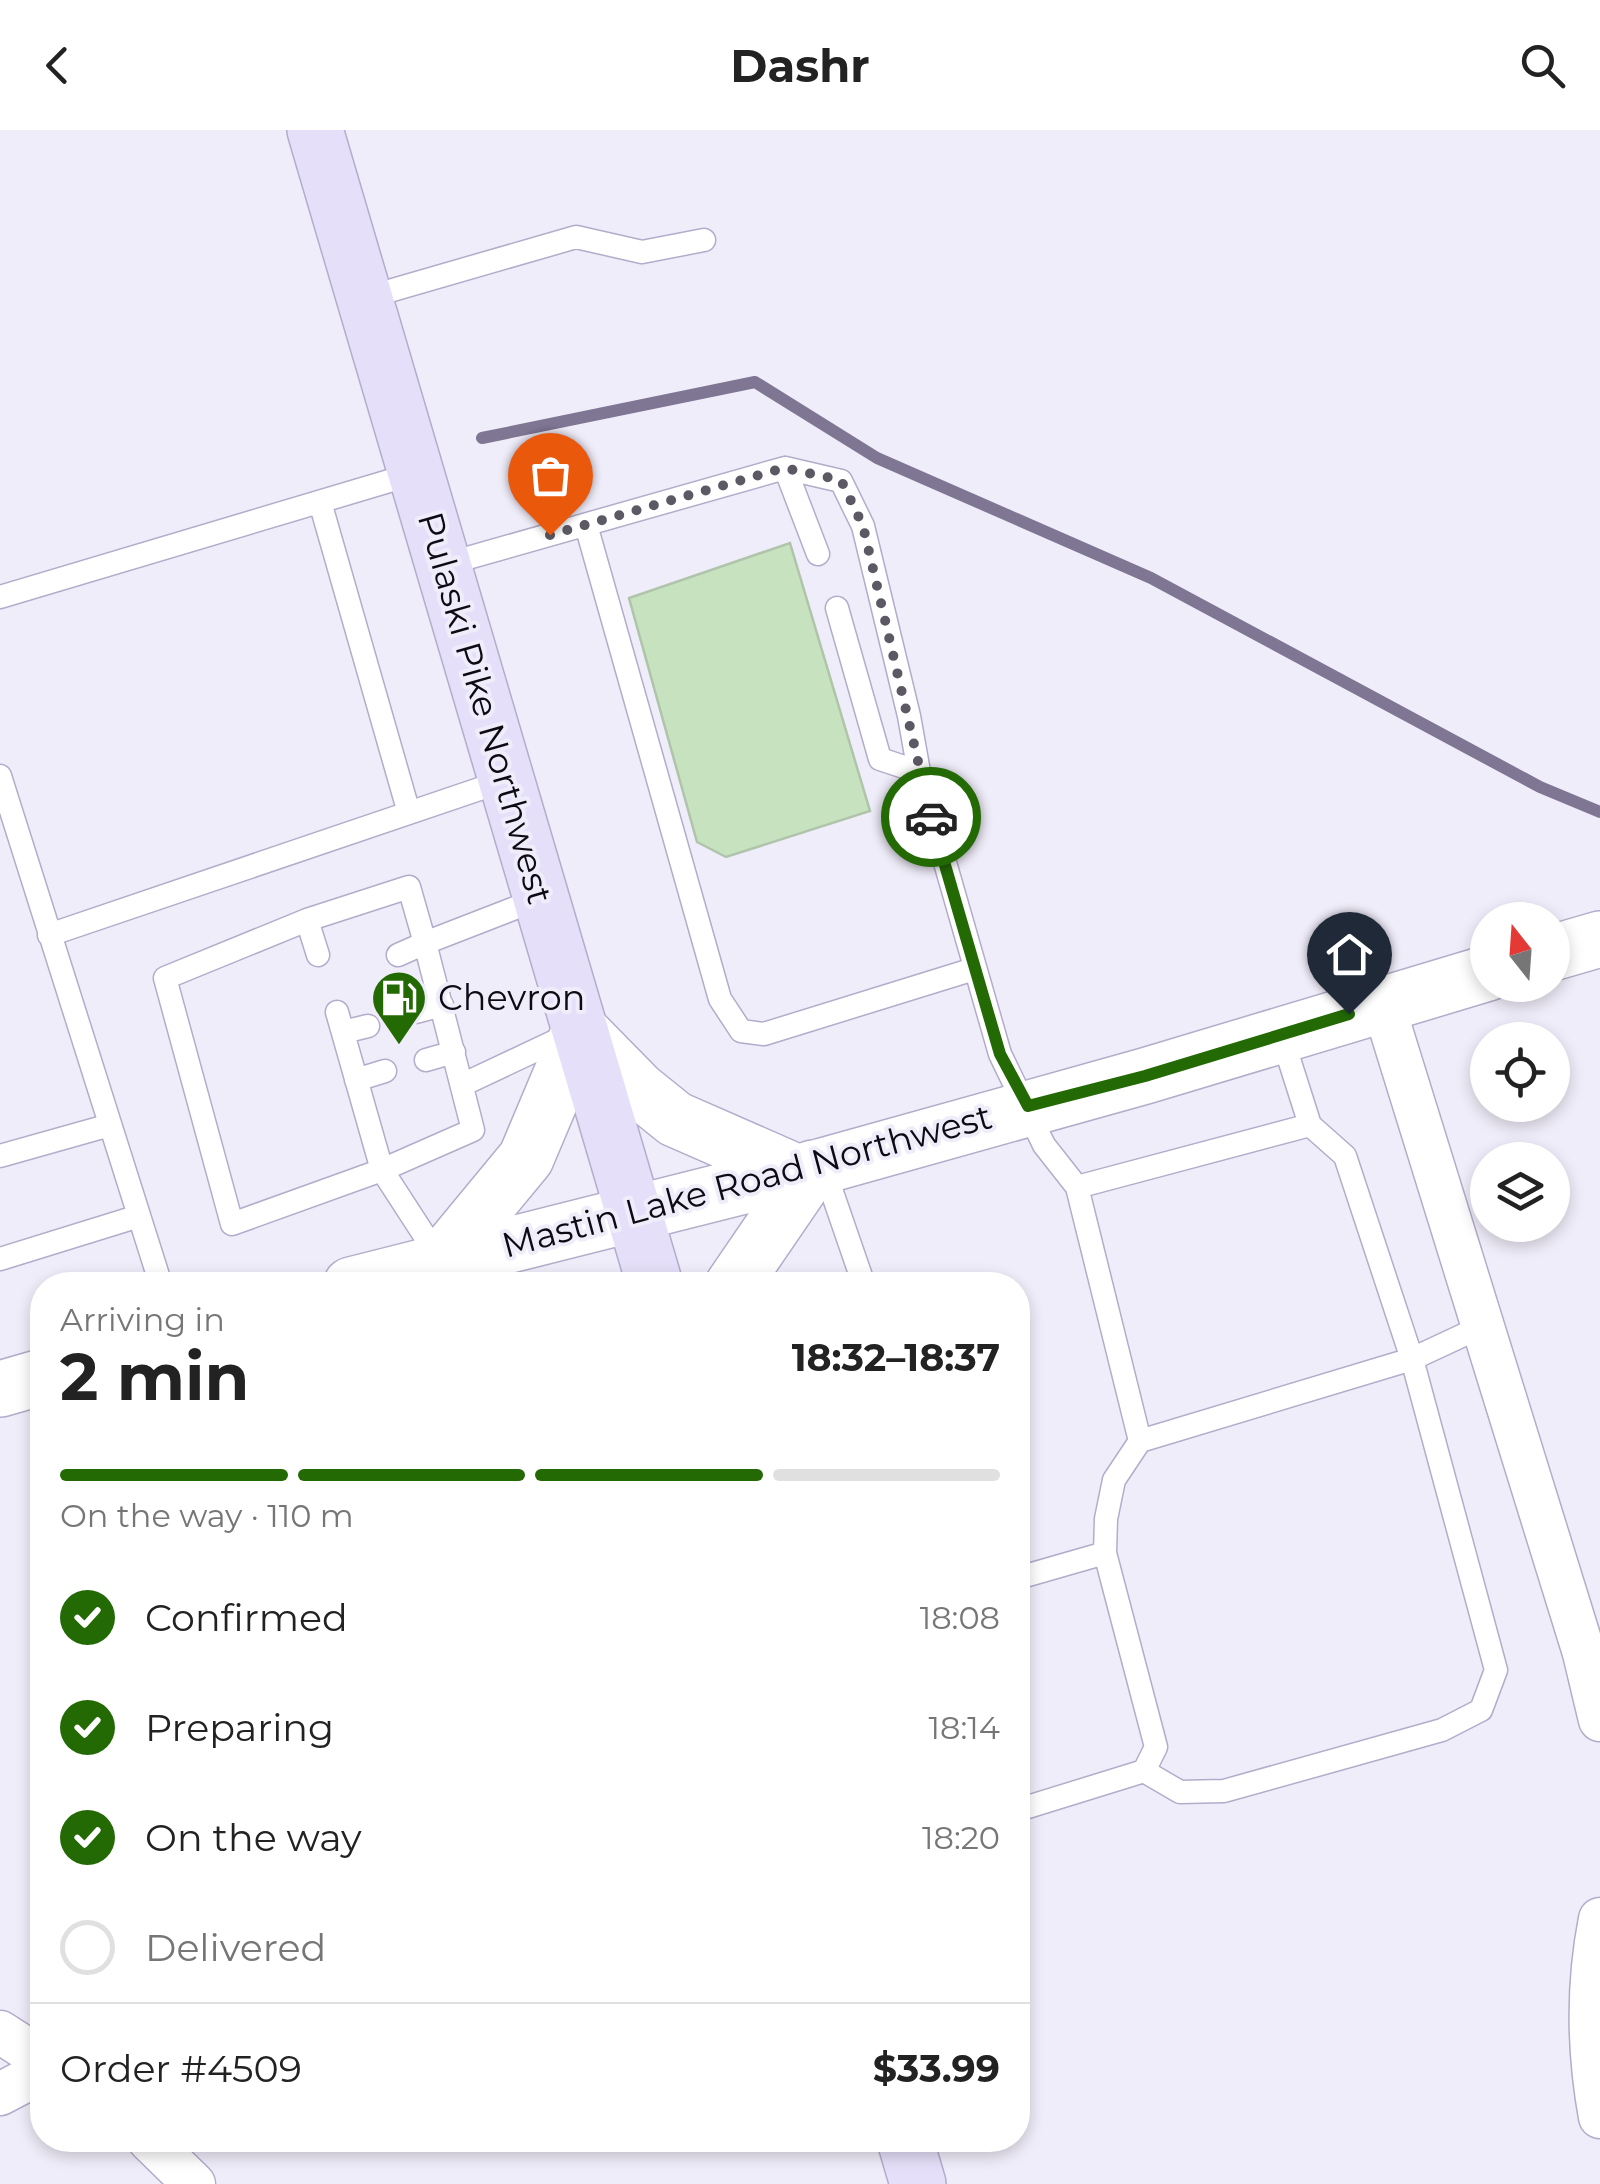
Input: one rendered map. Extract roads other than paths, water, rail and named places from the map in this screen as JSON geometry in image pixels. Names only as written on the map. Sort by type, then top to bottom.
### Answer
[{"type":"main road","name":"Pulaski Pike Northwest","points":[[316,130],[651,1272]]},
{"type":"main road","points":[[909,2152],[918,2184]]},
{"type":"street","points":[[1570,948],[1600,939]]},
{"type":"street","name":"Mastin Lake Road Northwest","points":[[438,1272],[478,1266],[633,1212],[811,1169],[1145,1076],[1470,978]]},
{"type":"street","points":[[1384,1004],[1484,1325],[1592,1651],[1600,1720]]},
{"type":"street","points":[[478,1266],[580,1030],[639,1090],[675,1119],[811,1169],[742,1272]]},
{"type":"street","points":[[0,1389],[30,1380]]},
{"type":"street","points":[[1600,1919],[1592,1962],[1590,2009],[1592,2076],[1600,2117]]},
{"type":"street","points":[[0,2032],[30,2051]]},
{"type":"street","points":[[0,2094],[30,2078]]},
{"type":"street","points":[[161,2152],[194,2184]]},
{"type":"lane","points":[[365,298],[576,237],[642,252],[704,240]]},
{"type":"lane","points":[[784,468],[818,554]]},
{"type":"lane","points":[[443,565],[784,468],[841,480],[863,526],[918,772],[1000,1054],[1044,1144],[1077,1186],[1140,1441]]},
{"type":"lane","points":[[0,596],[416,473]]},
{"type":"lane","points":[[320,502],[409,814]]},
{"type":"lane","points":[[586,525],[720,998],[741,1031],[764,1034],[974,969]]},
{"type":"lane","points":[[836,608],[880,759],[918,772]]},
{"type":"lane","points":[[0,776],[157,1272]]},
{"type":"lane","points":[[48,935],[506,780]]},
{"type":"lane","points":[[409,887],[425,943],[473,1130],[382,1170],[232,1224],[165,978],[307,920],[409,887]]},
{"type":"lane","points":[[398,955],[541,898]]},
{"type":"lane","points":[[307,920],[318,955]]},
{"type":"lane","points":[[416,1012],[442,1005]]},
{"type":"lane","points":[[368,1026],[340,1022],[382,1170],[478,1266]]},
{"type":"lane","points":[[462,1084],[580,1030]]},
{"type":"lane","points":[[1144,1771],[1180,1792],[1224,1791],[1442,1730],[1481,1710],[1496,1670],[1412,1359],[1345,1156],[1310,1124],[1281,1034]]},
{"type":"lane","points":[[426,1060],[454,1052]]},
{"type":"lane","points":[[356,1080],[385,1072]]},
{"type":"lane","points":[[1077,1186],[1310,1124]]},
{"type":"lane","points":[[0,1156],[110,1125]]},
{"type":"lane","points":[[811,1169],[858,1272]]},
{"type":"lane","points":[[0,1258],[139,1216]]},
{"type":"lane","points":[[1030,1806],[1144,1771],[1156,1747],[1104,1553],[1114,1480],[1140,1441],[1412,1359],[1484,1325]]},
{"type":"lane","points":[[1030,1575],[1104,1553]]},
{"type":"waterway","points":[[482,438],[755,382],[877,458],[1151,578],[1540,787],[1600,812]]},
{"type":"place","name":"Chevron","points":[[399,1047]]}]
